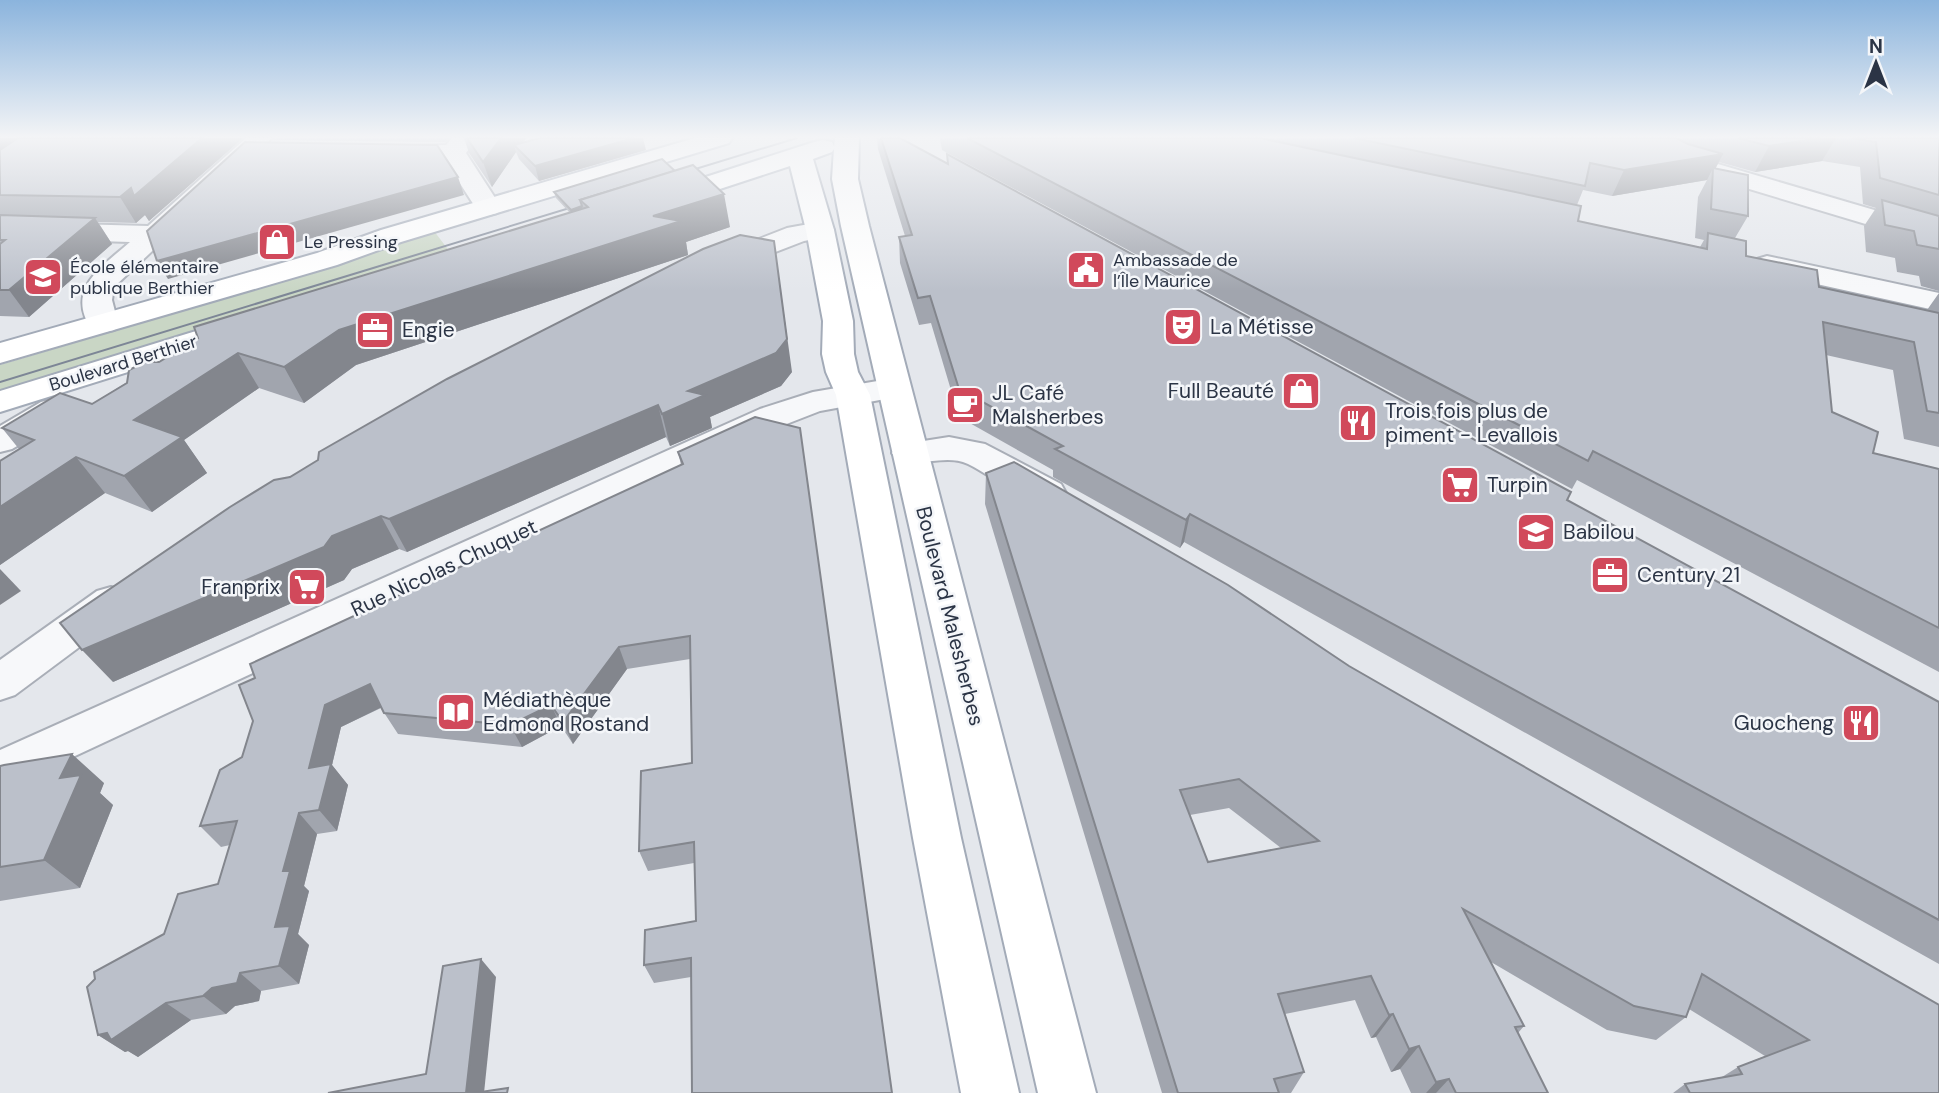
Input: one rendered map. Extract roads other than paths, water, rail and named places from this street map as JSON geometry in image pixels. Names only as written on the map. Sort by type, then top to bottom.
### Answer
[{"type":"main road","points":[[0,354],[327,259],[391,236],[548,189]]},
{"type":"main road","points":[[637,208],[695,189]]},
{"type":"main road","name":"Boulevard Malesherbes","points":[[809,189],[820,230],[838,321],[838,354],[842,372],[874,392],[910,453],[1067,1093]]},
{"type":"main road","name":"Boulevard Malesherbes","points":[[846,189],[937,838],[990,1093]]},
{"type":"main road","name":"Boulevard Berthier","points":[[0,402],[276,315]]},
{"type":"street","points":[[103,323],[97,300],[100,284],[204,189]]},
{"type":"street","points":[[479,189],[488,207]]},
{"type":"street","points":[[1775,189],[1939,238]]},
{"type":"street","points":[[0,230],[155,234]]},
{"type":"street","points":[[699,273],[788,237],[820,230]]},
{"type":"street","points":[[1737,258],[1939,302]]},
{"type":"street","points":[[0,441],[61,405],[65,381]]},
{"type":"street","name":"Rue Nicolas Chuquet","points":[[0,771],[772,417],[813,402],[874,392]]},
{"type":"street","points":[[910,453],[948,449],[978,454],[1080,512]]},
{"type":"street","points":[[0,683],[133,586]]},
{"type":"tram line","points":[[0,382],[586,203]]},
{"type":"place","name":"Le Pressing","points":[[277,242]]},
{"type":"place","name":"Ambassade de l’Île Maurice","points":[[1086,270]]},
{"type":"place","name":"École élémentaire publique Berthier","points":[[43,277]]},
{"type":"place","name":"La Métisse","points":[[1183,327]]},
{"type":"place","name":"Engie","points":[[375,330]]},
{"type":"place","name":"Full Beauté","points":[[1301,391]]},
{"type":"place","name":"JL Café Malsherbes","points":[[965,405]]},
{"type":"place","name":"Trois fois plus de piment - Levallois","points":[[1358,423]]},
{"type":"place","name":"Turpin","points":[[1460,485]]},
{"type":"place","name":"Babilou","points":[[1536,532]]},
{"type":"place","name":"Century 21","points":[[1610,575]]},
{"type":"place","name":"Franprix","points":[[307,587]]},
{"type":"place","name":"Médiathèque Edmond Rostand","points":[[456,712]]},
{"type":"place","name":"Guocheng","points":[[1861,723]]}]
